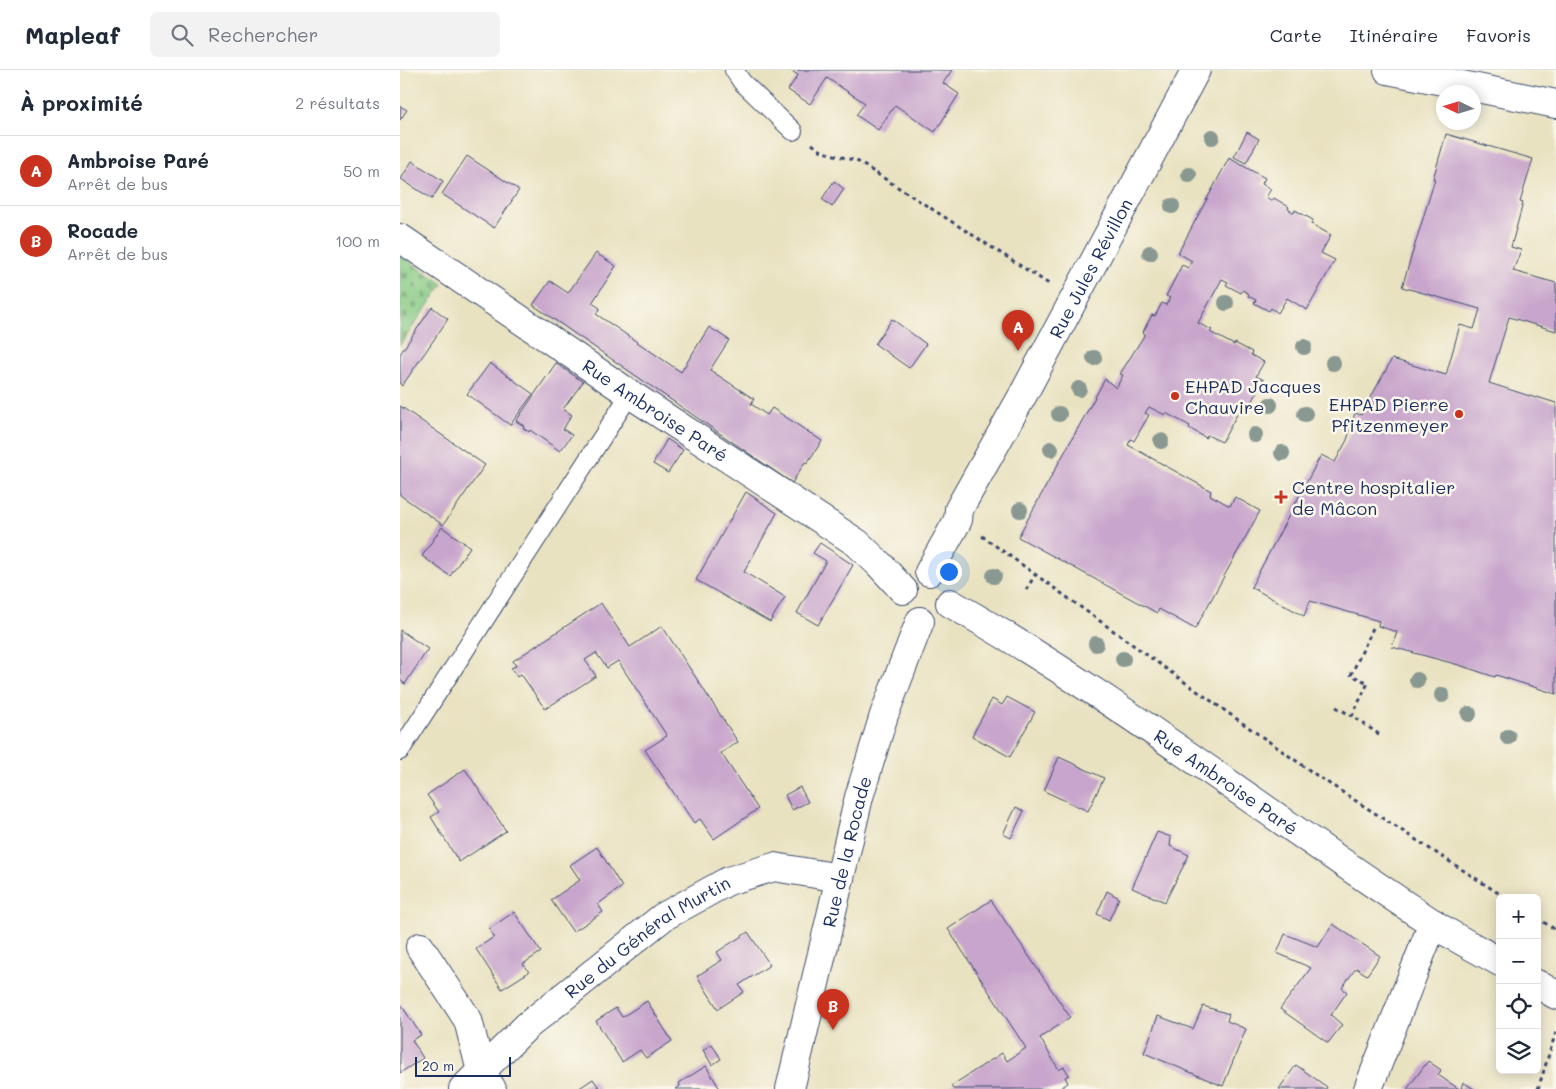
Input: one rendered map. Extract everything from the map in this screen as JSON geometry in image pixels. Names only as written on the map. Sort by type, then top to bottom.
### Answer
[{"type":"street","name":"Rue Jules Révillon","points":[[929,572],[958,520],[959,509],[1029,384],[1196,70]]},
{"type":"street","points":[[1388,70],[1556,104]]},
{"type":"street","name":"Rue Ambroise Paré","points":[[400,238],[630,394],[857,544],[903,590]]},
{"type":"street","points":[[922,572],[929,572],[942,577],[946,582],[951,594],[950,602],[942,616],[935,620],[920,621],[906,611],[902,597],[903,590],[910,578],[922,572]]},
{"type":"street","name":"Rue Ambroise Paré","points":[[950,602],[997,629],[1117,707],[1433,923],[1496,960]]},
{"type":"street","name":"Rue de la Rocade","points":[[790,1089],[859,797],[884,715],[920,621]]},
{"type":"street","name":"Rue du Général Murtin","points":[[479,1083],[527,1026],[663,917],[728,880],[774,867],[840,878]]},
{"type":"street","points":[[1368,1089],[1433,923]]},
{"type":"street","name":"Rue du Général Murtin","points":[[420,948],[468,1020],[479,1083]]},
{"type":"street","points":[[1541,986],[1556,995]]},
{"type":"lane","points":[[734,70],[742,82],[793,131]]},
{"type":"lane","points":[[400,751],[630,394]]},
{"type":"path","points":[[793,131],[823,152],[857,161],[1051,285]]},
{"type":"path","points":[[978,534],[1319,777],[1500,894]]},
{"type":"path","points":[[1026,590],[1035,575]]},
{"type":"path","points":[[1352,716],[1368,683],[1351,675],[1373,628]]},
{"type":"path","points":[[1336,706],[1380,735]]},
{"type":"path","points":[[1541,921],[1556,930]]},
{"type":"path","points":[[1538,1089],[1556,1032]]},
{"type":"green space","points":[[400,255],[443,284],[400,345]]},
{"type":"building","points":[[790,70],[952,70],[943,83],[959,94],[935,132],[895,105],[878,130],[856,115],[865,103],[827,78],[810,104],[788,90],[798,75]]},
{"type":"building","points":[[400,106],[407,110],[400,120]]},
{"type":"building","points":[[1247,132],[1259,139],[1246,163],[1234,157]]},
{"type":"building","name":"EHPAD Pierre Pfitzenmeyer","points":[[1446,134],[1533,159],[1520,202],[1523,203],[1511,247],[1521,250],[1513,271],[1556,283],[1556,331],[1509,317],[1489,383],[1556,403],[1556,694],[1496,675],[1495,677],[1392,647],[1397,632],[1378,626],[1379,621],[1310,601],[1304,616],[1251,587],[1321,455],[1335,462],[1347,440],[1355,413],[1361,415],[1392,359],[1446,375],[1460,325],[1474,329],[1480,309],[1402,287],[1435,179],[1433,179]]},
{"type":"building","points":[[467,156],[519,190],[494,228],[442,194]]},
{"type":"building","name":"EHPAD Jacques Chauvire","points":[[1229,158],[1265,178],[1262,184],[1271,189],[1266,197],[1272,201],[1274,198],[1289,207],[1288,209],[1294,213],[1295,210],[1313,220],[1311,224],[1331,235],[1321,253],[1335,260],[1307,310],[1287,298],[1278,313],[1271,308],[1269,311],[1254,303],[1256,300],[1248,296],[1249,294],[1243,290],[1241,293],[1226,285],[1228,282],[1222,279],[1198,323],[1234,345],[1235,343],[1252,352],[1251,355],[1264,362],[1256,376],[1264,380],[1249,408],[1242,405],[1222,442],[1207,435],[1206,438],[1189,428],[1190,426],[1166,413],[1165,415],[1149,407],[1145,413],[1149,415],[1134,441],[1131,439],[1128,445],[1211,491],[1210,495],[1230,506],[1235,497],[1260,511],[1195,629],[1159,609],[1157,613],[1018,537],[1105,379],[1116,388],[1123,375],[1120,374],[1145,334],[1143,332],[1152,315],[1155,316],[1162,303],[1166,305],[1170,298],[1166,296],[1182,265],[1188,268],[1192,261],[1178,253]]},
{"type":"building","points":[[412,161],[443,181],[432,199],[401,179]]},
{"type":"building","points":[[834,181],[844,189],[832,207],[822,199]]},
{"type":"building","points":[[596,253],[616,266],[592,303],[600,308],[596,314],[681,372],[709,327],[729,340],[710,370],[754,399],[751,404],[767,415],[772,408],[822,441],[807,463],[805,462],[792,483],[533,305],[550,281],[568,293]]},
{"type":"building","points":[[432,307],[448,319],[402,386],[400,384],[400,354]]},
{"type":"building","points":[[892,319],[926,344],[909,368],[875,344]]},
{"type":"building","points":[[490,363],[533,394],[510,425],[467,394]]},
{"type":"building","points":[[556,363],[583,382],[563,409],[572,415],[563,429],[572,435],[560,451],[530,430],[529,432],[523,428],[524,426],[516,421]]},
{"type":"building","points":[[400,406],[485,465],[443,525],[400,495]]},
{"type":"building","points":[[667,439],[683,450],[668,473],[653,464]]},
{"type":"building","points":[[746,492],[777,513],[744,572],[785,597],[770,622],[696,580]]},
{"type":"building","points":[[442,527],[470,547],[450,576],[422,556]]},
{"type":"building","points":[[820,543],[853,565],[818,625],[797,613],[826,561],[813,553]]},
{"type":"building","points":[[601,603],[630,647],[662,626],[738,742],[721,753],[758,809],[714,839],[700,819],[694,823],[645,750],[667,736],[618,661],[607,668],[596,653],[585,660],[596,676],[545,709],[521,674],[517,677],[511,668],[516,666],[513,661]]},
{"type":"building","points":[[400,630],[428,649],[405,684],[400,680]]},
{"type":"building","points":[[1007,697],[1035,712],[1010,757],[972,736],[992,699],[1002,705]]},
{"type":"building","points":[[1059,757],[1104,778],[1088,811],[1044,791]]},
{"type":"building","points":[[465,769],[506,831],[459,862],[431,817],[439,812],[427,795]]},
{"type":"building","points":[[800,787],[808,802],[792,810],[785,795]]},
{"type":"building","points":[[1016,807],[1024,811],[1011,838],[1003,834]]},
{"type":"building","points":[[1157,832],[1171,837],[1170,846],[1189,855],[1165,902],[1132,888]]},
{"type":"building","points":[[597,847],[622,887],[598,904],[603,912],[573,932],[551,900],[580,880],[570,865]]},
{"type":"building","points":[[1107,891],[1119,898],[1109,920],[1097,914]]},
{"type":"building","points":[[991,900],[1070,1017],[1040,1038],[1059,1070],[1064,1067],[1069,1075],[1065,1077],[1068,1083],[1059,1089],[953,1089],[951,1086],[1002,1053],[1007,1061],[1026,1048],[948,929]]},
{"type":"building","points":[[514,912],[541,952],[523,964],[529,972],[502,989],[476,949],[494,937],[489,929]]},
{"type":"building","points":[[1333,924],[1380,956],[1367,975],[1356,968],[1342,988],[1347,992],[1331,1015],[1342,1025],[1328,1043],[1280,1009],[1311,968],[1277,953],[1285,934],[1318,947]]},
{"type":"building","points":[[748,932],[770,965],[739,985],[744,992],[718,1009],[697,976],[722,960],[717,952]]},
{"type":"building","points":[[647,1001],[672,1041],[646,1058],[640,1050],[622,1062],[596,1021],[616,1008],[622,1017]]},
{"type":"building","points":[[400,1003],[421,1035],[412,1040],[423,1058],[400,1073]]},
{"type":"building","points":[[1203,1006],[1229,1014],[1227,1021],[1246,1029],[1223,1086],[1144,1053],[1158,1016],[1193,1029]]},
{"type":"building","points":[[712,1044],[721,1059],[712,1065],[703,1050]]},
{"type":"building","points":[[1428,1061],[1441,1070],[1438,1075],[1459,1089],[1407,1089]]},
{"type":"building","points":[[1296,1065],[1327,1087],[1326,1089],[1279,1089]]},
{"type":"building","points":[[706,1066],[720,1089],[676,1089],[680,1086],[679,1083]]},
{"type":"building","points":[[593,1079],[600,1089],[578,1089]]},
{"type":"building","points":[[1463,1082],[1474,1089],[1461,1089]]},
{"type":"place","name":"Ambroise Paré","points":[[1018,351]]},
{"type":"place","name":"EHPAD Jacques Chauvire","points":[[1175,396]]},
{"type":"place","name":"EHPAD Pierre Pfitzenmeyer","points":[[1459,414]]},
{"type":"place","name":"Centre hospitalier de Mâcon","points":[[1281,497]]},
{"type":"place","name":"Rocade","points":[[833,1030]]}]
